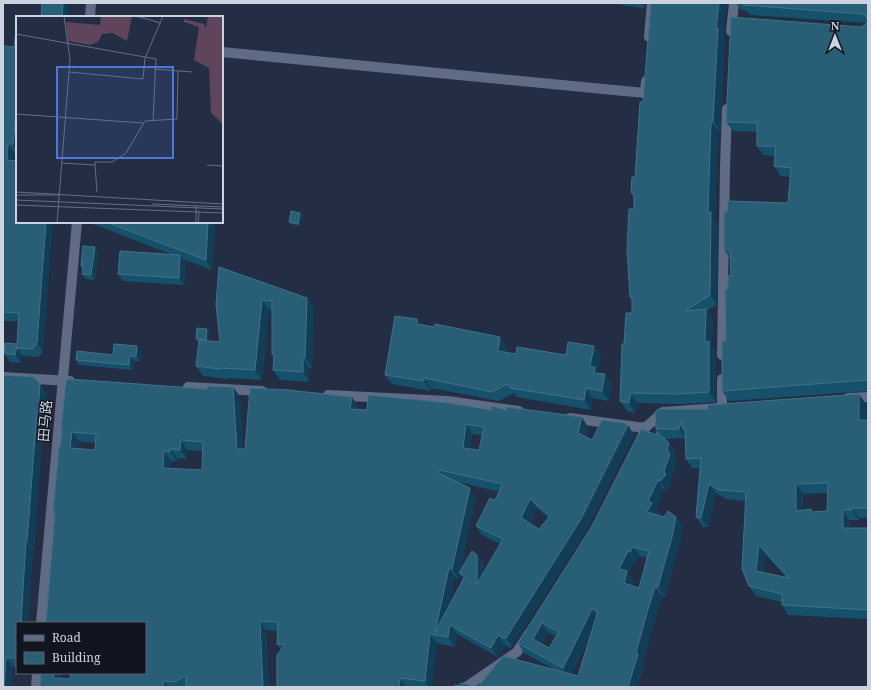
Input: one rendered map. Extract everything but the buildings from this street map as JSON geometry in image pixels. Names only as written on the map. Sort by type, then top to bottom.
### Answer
[{"type":"street","points":[[90,16],[91,3]]},
{"type":"street","points":[[648,49],[652,3]]},
{"type":"street","points":[[731,43],[735,20],[734,3]]},
{"type":"street","points":[[223,52],[645,93],[646,71]]},
{"type":"street","points":[[638,442],[646,428],[663,412],[726,407],[725,167],[728,97]]},
{"type":"street","name":"田马路","points":[[41,622],[77,223]]},
{"type":"street","points":[[3,376],[78,382]]},
{"type":"street","points":[[181,387],[275,392]]},
{"type":"street","points":[[314,394],[448,401],[527,412]]},
{"type":"street","points":[[837,399],[868,396]]},
{"type":"street","points":[[559,416],[646,428]]},
{"type":"street","points":[[466,687],[517,652],[534,625]]},
{"type":"street","points":[[36,687],[37,674]]}]
